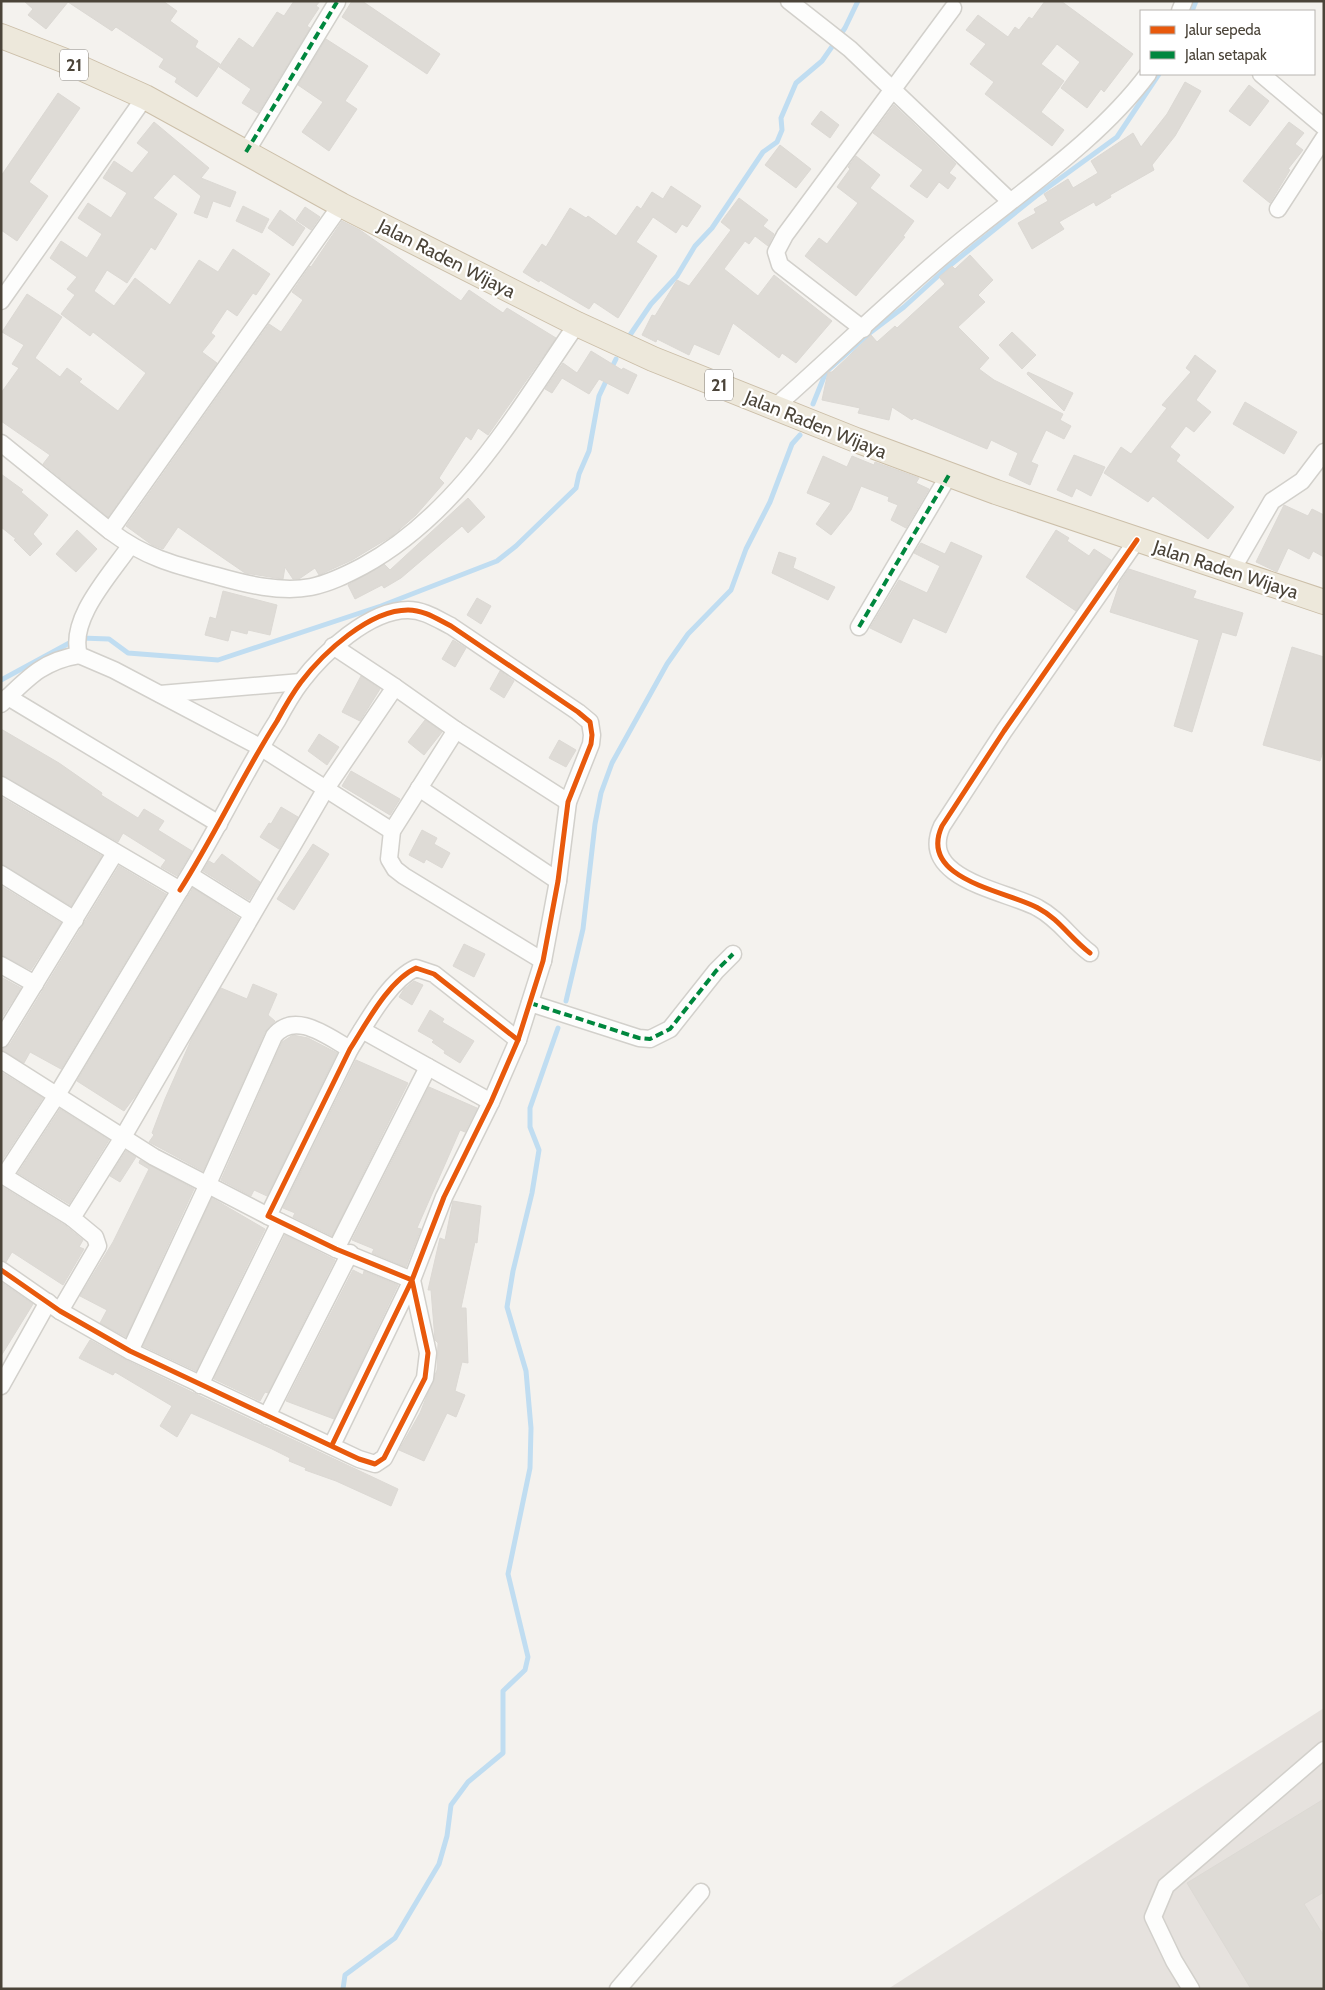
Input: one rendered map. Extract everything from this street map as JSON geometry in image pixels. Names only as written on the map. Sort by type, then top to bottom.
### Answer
[{"type":"highway","name":"21","points":[[1,36],[63,60],[145,97]]},
{"type":"highway","name":"Jalan Raden Wijaya","points":[[145,97],[341,205],[577,324],[653,358],[775,408],[949,475],[1324,602]]},
{"type":"street","points":[[789,1],[850,49],[1010,201]]},
{"type":"street","points":[[246,152],[337,2]]},
{"type":"street","points":[[863,329],[780,265],[776,252],[785,235],[953,8]]},
{"type":"street","points":[[775,408],[903,291],[1096,130],[1129,99],[1147,75]]},
{"type":"street","points":[[1261,75],[1324,127]]},
{"type":"street","points":[[1,302],[145,97]]},
{"type":"street","points":[[1278,209],[1324,138]]},
{"type":"street","points":[[110,531],[341,205]]},
{"type":"street","points":[[1,444],[130,546],[155,559],[238,582],[289,589],[309,588],[336,580],[395,546],[434,516],[466,480],[577,324]]},
{"type":"street","points":[[1232,570],[1272,501],[1302,481],[1324,452]]},
{"type":"street","points":[[859,627],[949,475]]},
{"type":"street","points":[[1090,953],[1077,944],[1054,918],[1036,907],[962,877],[942,856],[937,842],[942,826],[1004,731],[1137,540]]},
{"type":"street","points":[[78,648],[80,625],[89,606],[130,546]]},
{"type":"street","points":[[1,1386],[6,1363],[54,1306],[98,1246],[95,1237],[72,1218],[2,1175],[57,1095],[220,824],[260,747],[301,682],[333,646],[366,624],[398,611],[421,612],[451,626],[590,722],[592,735],[568,802],[558,881],[543,961],[518,1040],[491,1102],[444,1198],[412,1280],[332,1445]]},
{"type":"street","points":[[333,646],[456,730],[568,802]]},
{"type":"street","points":[[78,648],[260,747],[392,831]]},
{"type":"street","points":[[78,648],[32,674],[5,700],[220,824]]},
{"type":"street","points":[[160,694],[301,682]]},
{"type":"street","points":[[72,1218],[123,1137],[325,790],[395,687]]},
{"type":"street","points":[[456,730],[392,831],[388,852],[395,869],[543,961]]},
{"type":"street","points":[[1,785],[115,854],[180,890]]},
{"type":"street","points":[[419,788],[558,881]]},
{"type":"street","points":[[1,1039],[115,854]]},
{"type":"street","points":[[1,874],[75,920]]},
{"type":"street","points":[[190,874],[252,914]]},
{"type":"street","points":[[530,1003],[639,1038],[650,1038],[670,1029],[716,971],[733,954]]},
{"type":"street","points":[[1,965],[35,984]]},
{"type":"street","points":[[200,1385],[350,1049],[398,980],[416,968],[434,974],[518,1040]]},
{"type":"street","points":[[130,1351],[274,1036],[280,1028],[297,1024],[308,1027],[350,1049]]},
{"type":"street","points":[[362,1030],[491,1102]]},
{"type":"street","points":[[1,1060],[123,1137],[207,1186],[343,1251],[412,1280]]},
{"type":"street","points":[[267,1416],[428,1067]]},
{"type":"street","points":[[1,1270],[54,1306],[130,1351],[267,1416],[375,1464],[388,1454],[425,1378],[428,1353],[412,1280]]},
{"type":"street","points":[[1191,1989],[1174,1961],[1152,1917],[1166,1886],[1324,1750]]},
{"type":"street","points":[[618,1989],[701,1892]]},
{"type":"shaded area","points":[[1324,1708],[1324,1989],[888,1989]]},
{"type":"building","points":[[24,1],[163,1],[177,11],[170,21],[198,41],[195,47],[220,64],[197,97],[175,82],[177,78],[159,67],[164,59],[116,27],[112,31],[68,2],[46,29],[28,15],[33,9]]},
{"type":"building","points":[[294,1],[320,1],[316,6],[319,8],[307,26],[310,28],[258,113],[242,103],[251,89],[219,67],[239,38],[253,48],[277,12],[284,16]]},
{"type":"building","points":[[352,1],[362,1],[440,54],[427,74],[342,17]]},
{"type":"building","points":[[1045,1],[1061,1],[1133,54],[1104,92],[1101,89],[1087,108],[1061,88],[1080,62],[1057,44],[1041,64],[1064,81],[1041,112],[1064,130],[1052,146],[985,94],[994,82],[970,64],[986,44],[966,30],[978,15],[1008,37],[1015,27],[1019,30],[1029,17],[1032,19]]},
{"type":"building","points":[[326,39],[368,66],[345,101],[357,109],[329,151],[302,132],[323,102],[298,85]]},
{"type":"building","points":[[1185,82],[1201,91],[1175,136],[1152,165],[1154,170],[1110,195],[1111,197],[1096,206],[1094,202],[1059,222],[1064,229],[1032,249],[1018,223],[1036,213],[1034,209],[1048,201],[1044,194],[1068,179],[1073,188],[1098,173],[1091,161],[1133,133],[1141,147],[1167,114]]},
{"type":"building","points":[[1249,85],[1269,101],[1250,126],[1229,111]]},
{"type":"building","points":[[58,93],[80,108],[29,182],[48,196],[17,241],[1,230],[1,176]]},
{"type":"building","points":[[894,105],[956,164],[949,173],[956,178],[948,189],[939,182],[927,198],[910,186],[923,170],[873,133]]},
{"type":"building","points":[[821,111],[839,125],[830,138],[811,124]]},
{"type":"building","points":[[154,122],[209,168],[201,178],[236,192],[230,207],[213,201],[207,218],[194,213],[201,196],[174,174],[153,198],[177,214],[155,250],[151,247],[127,283],[107,270],[94,291],[114,306],[135,278],[170,305],[199,260],[218,272],[233,249],[270,274],[256,295],[253,293],[237,316],[227,309],[211,333],[215,336],[202,352],[217,363],[108,517],[43,464],[50,455],[1,421],[1,393],[19,368],[12,364],[24,345],[2,332],[27,294],[62,317],[35,358],[60,377],[67,368],[82,379],[79,382],[118,411],[146,373],[93,332],[90,336],[61,314],[75,295],[67,289],[77,277],[50,258],[61,241],[87,258],[102,234],[78,218],[88,203],[111,218],[127,193],[103,178],[114,161],[132,173],[149,152],[137,143]]},
{"type":"building","points":[[1289,122],[1304,133],[1295,144],[1303,150],[1288,169],[1290,170],[1270,203],[1243,181]]},
{"type":"building","points":[[780,145],[811,169],[796,188],[765,165]]},
{"type":"building","points":[[856,156],[880,175],[870,188],[914,221],[903,236],[905,237],[856,296],[805,256],[819,238],[827,244],[858,203],[837,187],[850,169],[848,167]]},
{"type":"building","points":[[671,186],[701,206],[687,227],[682,224],[676,233],[653,217],[636,242],[657,256],[618,318],[594,302],[589,309],[523,272],[542,244],[546,247],[570,208],[586,218],[588,216],[616,236],[637,206],[641,209],[652,192],[663,199]]},
{"type":"building","points":[[739,198],[768,220],[763,226],[774,234],[768,246],[755,236],[749,244],[745,241],[724,269],[758,296],[774,275],[832,321],[796,363],[782,353],[779,358],[733,323],[719,355],[694,344],[689,355],[657,339],[656,342],[642,335],[652,315],[655,316],[677,280],[689,286],[731,230],[721,222]]},
{"type":"building","points":[[243,206],[269,219],[262,233],[236,221]]},
{"type":"building","points":[[305,207],[320,217],[311,230],[296,220]]},
{"type":"building","points":[[280,210],[305,228],[293,246],[268,228]]},
{"type":"building","points":[[342,221],[360,230],[461,301],[469,290],[503,313],[507,308],[556,338],[488,435],[478,428],[471,440],[466,436],[439,478],[444,483],[416,515],[392,536],[352,560],[319,575],[315,568],[299,579],[293,579],[285,567],[283,579],[245,573],[178,527],[163,549],[152,545],[126,526],[269,324],[281,332],[303,300],[292,292]]},
{"type":"building","points":[[970,255],[993,280],[978,295],[985,302],[958,327],[989,358],[979,369],[994,380],[1063,414],[1060,420],[1071,426],[1064,439],[1046,430],[1031,462],[1038,465],[1030,485],[1009,475],[1018,453],[991,440],[987,449],[914,418],[912,420],[892,407],[889,420],[858,413],[860,408],[822,400],[828,372],[832,372],[871,335],[877,342],[895,326],[897,328],[945,284],[939,277],[952,266],[955,269]]},
{"type":"building","points":[[1012,332],[1036,355],[1022,369],[999,345]]},
{"type":"building","points":[[591,351],[622,370],[623,368],[637,375],[628,394],[599,379],[589,394],[562,378],[552,393],[545,389],[563,363],[577,373]]},
{"type":"building","points":[[1195,355],[1216,371],[1196,400],[1211,412],[1194,432],[1186,426],[1170,447],[1180,455],[1176,461],[1234,507],[1208,539],[1153,496],[1148,502],[1104,473],[1121,447],[1131,454],[1167,408],[1162,405],[1191,372],[1186,368]]},
{"type":"building","points":[[1028,372],[1073,393],[1064,411],[1027,374]]},
{"type":"building","points":[[1245,402],[1297,432],[1284,454],[1233,424]]},
{"type":"building","points":[[1074,455],[1105,467],[1091,496],[1076,488],[1072,497],[1057,490]]},
{"type":"building","points":[[823,456],[847,467],[852,456],[874,465],[875,462],[919,478],[916,483],[929,489],[906,528],[891,520],[898,505],[888,501],[889,497],[861,486],[851,510],[831,535],[816,524],[831,503],[807,493]]},
{"type":"building","points":[[1,474],[23,490],[21,492],[48,515],[33,534],[42,544],[30,556],[14,540],[16,539],[1,527]]},
{"type":"building","points":[[468,498],[485,517],[468,533],[462,526],[401,578],[384,588],[382,585],[355,599],[348,585],[384,564],[390,570]]},
{"type":"building","points":[[1284,505],[1308,516],[1312,509],[1324,515],[1324,557],[1313,551],[1309,559],[1288,548],[1277,572],[1256,562]]},
{"type":"building","points":[[77,530],[97,549],[76,572],[56,554]]},
{"type":"building","points":[[1056,530],[1069,538],[1067,541],[1089,556],[1094,549],[1111,560],[1076,611],[1026,577]]},
{"type":"building","points":[[951,542],[982,556],[946,633],[913,618],[901,643],[870,628],[899,580],[927,593],[940,566],[914,553],[921,543],[945,554]]},
{"type":"building","points":[[779,552],[796,558],[793,568],[835,587],[828,600],[772,573]]},
{"type":"building","points":[[1129,569],[1196,591],[1193,598],[1243,613],[1236,636],[1222,632],[1192,732],[1174,726],[1199,640],[1110,612],[1120,582]]},
{"type":"building","points":[[223,591],[277,605],[270,635],[248,630],[247,634],[231,630],[228,641],[205,635],[210,617],[216,619]]},
{"type":"building","points":[[477,598],[491,606],[481,624],[467,615]]},
{"type":"building","points":[[453,640],[466,648],[455,667],[442,659]]},
{"type":"building","points":[[1292,647],[1324,657],[1324,748],[1320,761],[1263,745]]},
{"type":"building","points":[[500,671],[514,681],[504,698],[490,689]]},
{"type":"building","points":[[361,676],[380,689],[360,721],[342,712]]},
{"type":"building","points":[[425,720],[442,732],[424,755],[408,742]]},
{"type":"building","points":[[1,729],[59,763],[102,793],[101,795],[138,818],[144,809],[164,821],[158,830],[192,851],[177,876],[161,867],[166,860],[123,833],[118,842],[1,775]]},
{"type":"building","points":[[319,734],[339,747],[327,765],[308,751]]},
{"type":"building","points":[[559,740],[576,750],[566,767],[549,758]]},
{"type":"building","points":[[351,771],[400,799],[390,815],[342,786]]},
{"type":"building","points":[[1,797],[102,856],[71,906],[1,864]]},
{"type":"building","points":[[281,807],[298,817],[279,849],[260,837],[269,823],[271,824]]},
{"type":"building","points":[[422,830],[437,838],[434,844],[450,853],[442,868],[426,859],[424,863],[409,855]]},
{"type":"building","points":[[313,844],[329,854],[294,910],[277,899]]},
{"type":"building","points":[[222,854],[260,882],[249,900],[203,871],[209,861],[214,864]]},
{"type":"building","points":[[119,866],[166,894],[61,1069],[30,1052],[24,1063],[1,1050],[10,1044]]},
{"type":"building","points":[[1,886],[61,923],[31,970],[1,955]]},
{"type":"building","points":[[193,888],[239,918],[136,1095],[124,1111],[77,1081]]},
{"type":"building","points":[[464,944],[485,954],[474,977],[453,966]]},
{"type":"building","points":[[1,977],[21,988],[1,1019]]},
{"type":"building","points":[[414,981],[423,985],[412,1005],[399,997],[404,989]]},
{"type":"building","points":[[253,984],[277,994],[268,1015],[275,1021],[265,1032],[203,1171],[149,1142],[154,1135],[152,1133],[165,1099],[192,1038],[221,988],[247,999]]},
{"type":"building","points":[[430,1010],[444,1019],[442,1022],[474,1041],[460,1063],[444,1053],[445,1051],[432,1042],[434,1040],[418,1031]]},
{"type":"building","points":[[293,1035],[308,1038],[337,1053],[267,1196],[254,1190],[251,1196],[221,1180],[282,1042]]},
{"type":"building","points":[[356,1060],[408,1083],[332,1236],[293,1217],[295,1213],[283,1208]]},
{"type":"building","points":[[1,1072],[43,1098],[1,1162]]},
{"type":"building","points":[[429,1087],[477,1108],[465,1132],[460,1130],[417,1228],[421,1229],[406,1267],[372,1253],[374,1249],[352,1240]]},
{"type":"building","points":[[60,1109],[109,1140],[69,1204],[18,1173]]},
{"type":"building","points":[[126,1151],[136,1157],[120,1182],[110,1176]]},
{"type":"building","points":[[140,1160],[194,1189],[126,1337],[100,1323],[107,1310],[80,1296],[113,1242],[149,1169],[139,1163]]},
{"type":"building","points":[[1,1186],[66,1226],[83,1240],[79,1247],[84,1249],[63,1285],[12,1252],[6,1262],[1,1260]]},
{"type":"building","points":[[212,1198],[265,1229],[196,1371],[143,1346]]},
{"type":"building","points":[[453,1201],[481,1206],[477,1243],[475,1242],[461,1308],[466,1308],[468,1363],[462,1362],[455,1391],[465,1395],[456,1417],[447,1413],[424,1461],[399,1450],[420,1413],[437,1370],[438,1343],[435,1340],[431,1290],[428,1290],[440,1238],[445,1240]]},
{"type":"building","points":[[285,1235],[335,1260],[268,1393],[265,1392],[260,1401],[214,1379]]},
{"type":"building","points":[[353,1270],[363,1275],[364,1271],[398,1285],[334,1419],[286,1401]]},
{"type":"building","points":[[1,1282],[33,1304],[1,1356]]},
{"type":"building","points":[[90,1340],[196,1394],[398,1489],[391,1506],[336,1481],[305,1470],[306,1468],[289,1461],[290,1458],[272,1449],[191,1413],[177,1437],[160,1426],[172,1406],[115,1372],[113,1375],[79,1358]]},
{"type":"building","points":[[1324,1799],[1324,1892],[1304,1904],[1324,1936],[1324,1989],[1251,1989],[1187,1883]]},
{"type":"waterway","points":[[630,335],[651,304],[677,276],[695,246],[712,228],[763,152],[777,142],[782,130],[781,118],[796,83],[822,61],[845,28],[858,1]]},
{"type":"waterway","points":[[1192,10],[1196,1]]},
{"type":"waterway","points":[[813,404],[826,372],[871,332],[904,307],[948,267],[1036,196],[1117,137],[1158,75]]},
{"type":"waterway","points":[[611,369],[616,359]]},
{"type":"waterway","points":[[81,638],[109,639],[128,653],[218,660],[381,606],[497,561],[516,546],[576,488],[579,474],[589,451],[599,396],[608,377]]},
{"type":"waterway","points":[[566,1001],[583,929],[595,824],[601,793],[612,763],[667,664],[688,634],[731,590],[746,549],[770,502],[792,444],[800,435]]},
{"type":"waterway","points":[[1,680],[73,641]]},
{"type":"waterway","points":[[343,1989],[345,1975],[395,1938],[439,1864],[447,1836],[451,1805],[468,1782],[503,1753],[503,1691],[525,1670],[528,1657],[508,1574],[530,1468],[531,1428],[526,1371],[507,1307],[513,1271],[532,1193],[539,1150],[530,1127],[530,1108],[558,1028]]},
{"type":"marked path","points":[[246,152],[337,2]]},
{"type":"marked path","points":[[859,627],[949,475]]},
{"type":"marked path","points":[[530,1003],[639,1038],[650,1039],[670,1029],[716,971],[733,954]]},
{"type":"cycle path","points":[[1090,953],[1059,923],[1038,908],[969,881],[953,871],[942,859],[938,844],[942,826],[1004,731],[1137,540]]},
{"type":"cycle path","points":[[180,890],[288,701],[310,671],[334,646],[363,625],[378,617],[408,610],[430,615],[451,626],[590,722],[591,744],[568,802],[558,881],[543,961],[518,1040]]},
{"type":"cycle path","points":[[1,1270],[60,1311],[130,1351],[359,1459],[375,1464],[384,1458],[425,1378],[428,1353],[412,1280],[444,1197],[491,1102],[518,1040],[434,974],[416,968],[406,974],[387,992],[350,1049],[268,1216],[336,1249],[412,1280],[332,1445]]}]
